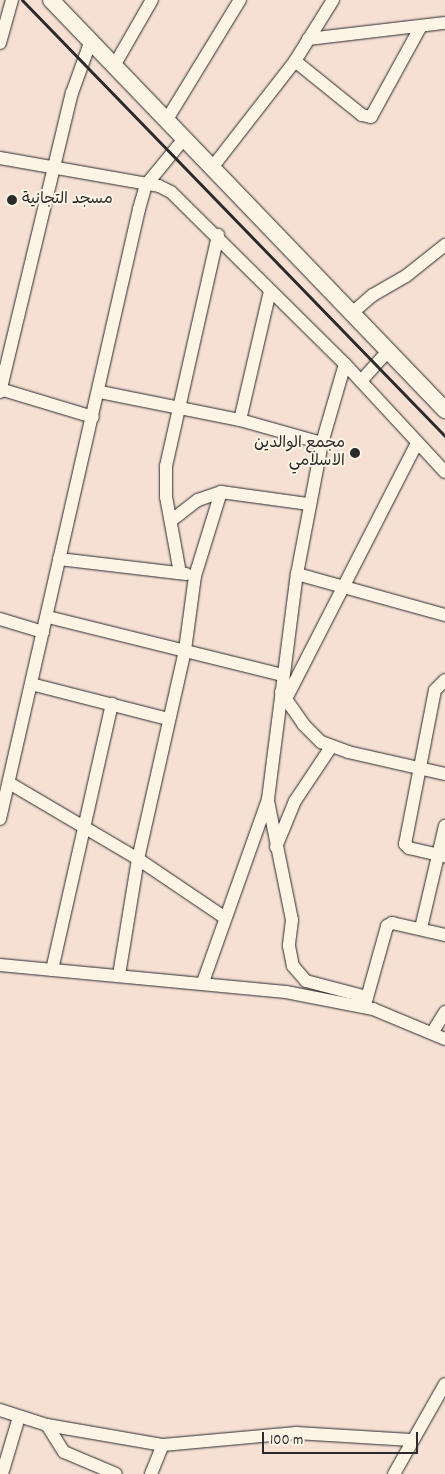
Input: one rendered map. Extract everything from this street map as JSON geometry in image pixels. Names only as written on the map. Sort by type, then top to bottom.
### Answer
[{"type":"street","points":[[0,43],[12,0]]},
{"type":"street","points":[[114,66],[152,0]]},
{"type":"street","points":[[166,121],[240,0]]},
{"type":"street","points":[[211,169],[295,61],[333,0]]},
{"type":"street","points":[[56,2],[90,43],[445,410]]},
{"type":"street","points":[[308,39],[420,28],[445,23]]},
{"type":"street","points":[[295,61],[362,115],[371,116],[420,28]]},
{"type":"street","points":[[90,43],[72,93],[0,390],[93,418]]},
{"type":"street","points":[[0,819],[48,617],[59,559],[100,392],[146,184],[183,140]]},
{"type":"street","points":[[0,158],[53,169],[146,184],[171,192],[218,235],[270,291],[345,364],[445,472]]},
{"type":"street","points":[[180,573],[172,520],[166,497],[166,466],[177,408],[218,235]]},
{"type":"street","points":[[352,314],[372,295],[406,276],[445,245]]},
{"type":"street","points":[[240,420],[270,291]]},
{"type":"street","points":[[361,381],[388,351]]},
{"type":"street","points":[[202,982],[268,799],[283,694],[282,676],[309,504],[322,443],[345,364]]},
{"type":"street","points":[[100,392],[240,420],[322,443]]},
{"type":"street","points":[[283,694],[344,587],[417,443]]},
{"type":"street","points":[[172,520],[198,500],[221,492],[309,504]]},
{"type":"street","points":[[119,975],[138,859],[185,650],[195,576],[221,492]]},
{"type":"street","points":[[59,559],[195,576]]},
{"type":"street","points":[[297,574],[445,615]]},
{"type":"street","points":[[48,617],[282,676]]},
{"type":"street","points":[[0,619],[43,632]]},
{"type":"street","points":[[442,855],[409,848],[405,844],[435,690],[445,680]]},
{"type":"street","points":[[31,684],[168,719]]},
{"type":"street","points":[[283,694],[312,734],[331,747],[445,774]]},
{"type":"street","points":[[52,970],[112,704]]},
{"type":"street","points":[[276,848],[295,801],[331,747]]},
{"type":"street","points":[[9,783],[138,859],[224,917]]},
{"type":"street","points":[[268,799],[276,848],[292,920],[289,946],[293,966],[306,981],[365,1002],[445,1039]]},
{"type":"street","points":[[420,928],[442,855],[445,826]]},
{"type":"street","points":[[365,1002],[387,926],[392,923],[445,935]]},
{"type":"street","points":[[0,965],[202,982],[365,1002]]},
{"type":"street","points":[[432,1033],[445,1012]]},
{"type":"street","points":[[394,1474],[411,1440],[445,1384]]},
{"type":"street","points":[[0,1410],[47,1425],[163,1445],[296,1433],[411,1440]]},
{"type":"street","points":[[2,1474],[19,1417]]},
{"type":"street","points":[[47,1425],[64,1452],[116,1474]]},
{"type":"street","points":[[151,1474],[163,1445]]},
{"type":"railway","points":[[22,0],[445,436]]},
{"type":"place","name":"مسجد التجانية","points":[[12,200]]},
{"type":"place","name":"مجمع الوالدين الاسلامي","points":[[355,453]]}]
